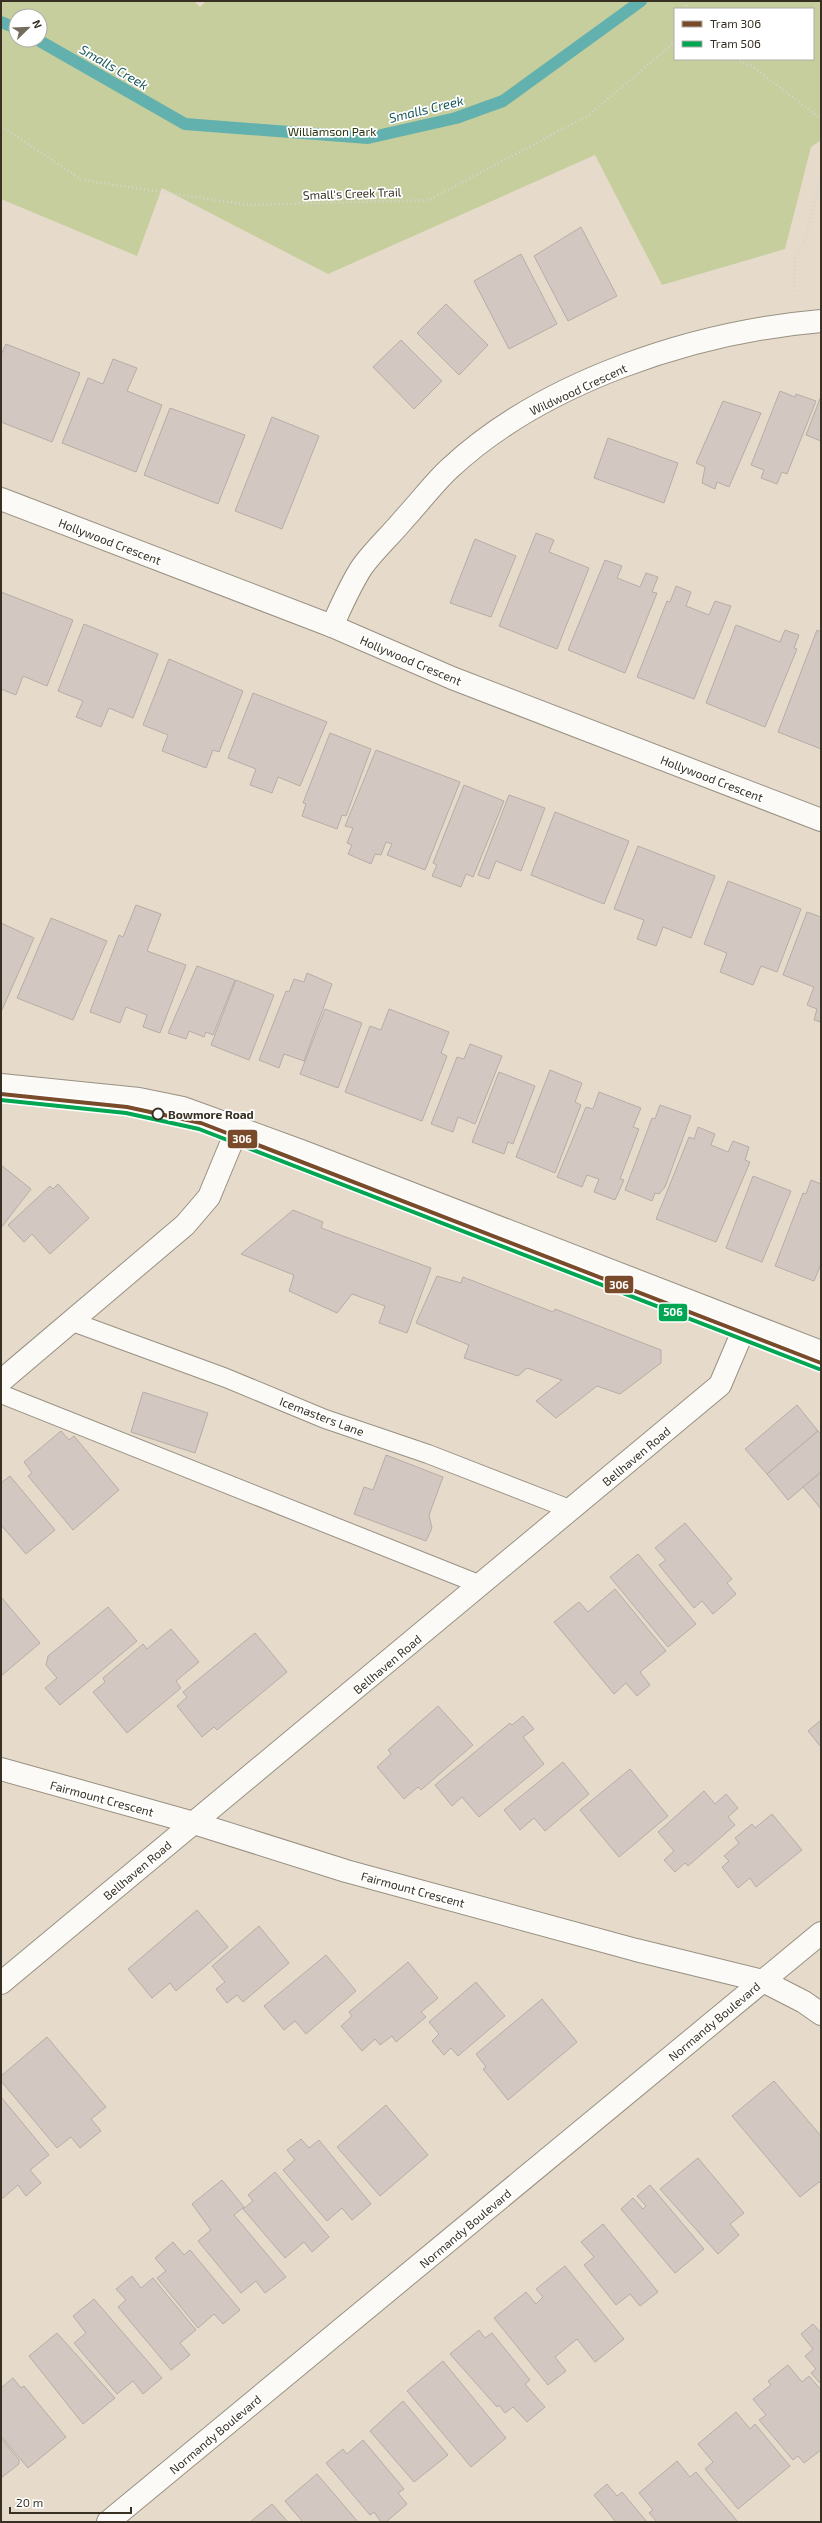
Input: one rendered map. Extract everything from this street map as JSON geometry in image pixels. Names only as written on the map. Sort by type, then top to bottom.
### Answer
[{"type":"street","name":"Wildwood Crescent","points":[[332,626],[362,567],[448,470],[494,433],[546,402],[607,373],[661,353],[713,338],[798,323],[821,321]]},
{"type":"street","name":"Hollywood Crescent","points":[[1,499],[332,626],[459,680],[821,820]]},
{"type":"street","points":[[1,1085],[138,1099],[183,1108],[238,1127],[821,1352]]},
{"type":"street","points":[[1,1381],[73,1322],[185,1225],[209,1197],[238,1127]]},
{"type":"street","name":"Bellhaven Road","points":[[1,1983],[482,1585],[720,1385],[746,1324]]},
{"type":"street","name":"Fairmount Crescent","points":[[1,1769],[194,1823],[346,1871],[636,1950],[763,1981],[804,2002],[821,2014]]},
{"type":"street","name":"Normandy Boulevard","points":[[108,2522],[821,1933]]},
{"type":"lane","name":"Icemasters Lane","points":[[73,1322],[226,1378],[325,1419],[428,1454],[572,1510]]},
{"type":"lane","points":[[1,1394],[482,1585]]},
{"type":"path","name":"Small's Creek Trail","points":[[1,126],[82,180],[249,205],[429,200],[589,115],[674,43]]},
{"type":"path","points":[[738,60],[752,66],[821,119]]},
{"type":"path","points":[[798,323],[794,292],[795,258],[804,242],[821,179]]},
{"type":"green space","name":"Williamson Park","points":[[1,1],[194,1],[200,7],[206,1],[821,1],[821,140],[811,147],[785,249],[662,285],[595,155],[328,274],[162,188],[137,256],[1,199]]},
{"type":"building","points":[[581,227],[617,296],[568,321],[534,256]]},
{"type":"building","points":[[521,254],[557,324],[509,349],[474,281]]},
{"type":"building","points":[[446,304],[488,345],[459,375],[417,333]]},
{"type":"building","points":[[401,340],[442,381],[414,409],[373,367]]},
{"type":"building","points":[[6,344],[80,373],[52,442],[1,422],[1,355]]},
{"type":"building","points":[[113,359],[137,368],[127,391],[162,405],[136,472],[62,443],[88,378],[103,384]]},
{"type":"building","points":[[780,391],[795,397],[796,394],[816,401],[787,474],[782,472],[777,484],[761,478],[764,470],[751,465]]},
{"type":"building","points":[[821,396],[821,441],[806,435]]},
{"type":"building","points":[[723,401],[761,413],[729,487],[717,482],[715,489],[702,483],[705,467],[696,463]]},
{"type":"building","points":[[170,408],[245,435],[218,504],[144,475]]},
{"type":"building","points":[[272,417],[319,436],[282,529],[235,511]]},
{"type":"building","points":[[608,438],[678,463],[664,503],[594,478]]},
{"type":"building","points":[[536,533],[554,540],[549,552],[589,568],[557,649],[499,626]]},
{"type":"building","points":[[475,539],[516,556],[491,617],[450,603]]},
{"type":"building","points":[[605,560],[622,566],[617,578],[640,587],[646,573],[658,577],[652,592],[657,593],[625,673],[568,650]]},
{"type":"building","points":[[676,586],[691,592],[686,606],[709,615],[715,601],[731,606],[694,699],[637,677],[667,601],[670,602]]},
{"type":"building","points":[[1,592],[73,620],[47,686],[23,676],[16,695],[1,689]]},
{"type":"building","points":[[84,624],[158,654],[133,718],[109,708],[101,727],[76,717],[83,701],[58,691]]},
{"type":"building","points":[[736,625],[780,642],[785,630],[799,635],[794,648],[797,649],[765,727],[706,703]]},
{"type":"building","points":[[817,630],[821,632],[821,749],[778,732]]},
{"type":"building","points":[[169,659],[243,691],[219,752],[213,750],[206,768],[162,751],[168,735],[143,725]]},
{"type":"building","points":[[253,693],[327,722],[300,786],[278,777],[272,793],[250,785],[256,769],[228,758]]},
{"type":"building","points":[[330,733],[371,749],[346,816],[342,815],[337,829],[302,816],[306,804],[303,803]]},
{"type":"building","points":[[376,750],[460,782],[425,870],[387,855],[392,844],[386,842],[381,855],[375,854],[371,864],[348,854],[352,845],[347,843],[353,828],[345,826]]},
{"type":"building","points":[[464,785],[504,801],[473,877],[466,874],[461,887],[432,876],[437,865],[433,863]]},
{"type":"building","points":[[509,795],[545,808],[521,871],[496,861],[489,879],[478,875]]},
{"type":"building","points":[[555,812],[629,841],[604,904],[531,875]]},
{"type":"building","points":[[638,846],[715,876],[691,938],[663,927],[656,946],[637,939],[644,920],[614,909]]},
{"type":"building","points":[[728,881],[801,909],[777,972],[761,966],[753,985],[720,972],[727,953],[704,944]]},
{"type":"building","points":[[136,905],[161,914],[147,951],[186,965],[160,1033],[143,1027],[147,1015],[126,1007],[120,1023],[90,1012],[119,935],[123,937]]},
{"type":"building","points":[[807,912],[821,917],[821,1022],[814,1020],[817,1009],[807,1005],[814,987],[783,975]]},
{"type":"building","points":[[51,918],[107,941],[73,1020],[17,998]]},
{"type":"building","points":[[1,923],[34,938],[1,1012]]},
{"type":"building","points":[[197,966],[235,980],[213,1035],[206,1032],[204,1037],[189,1031],[186,1039],[168,1033]]},
{"type":"building","points":[[307,973],[332,984],[304,1061],[284,1054],[279,1068],[259,1060],[286,991],[289,992],[294,979],[304,982]]},
{"type":"building","points":[[236,980],[274,995],[249,1060],[211,1045]]},
{"type":"building","points":[[325,1009],[362,1023],[338,1088],[300,1074]]},
{"type":"building","points":[[389,1009],[449,1032],[441,1053],[447,1056],[422,1121],[345,1092],[370,1026],[381,1030]]},
{"type":"building","points":[[470,1044],[502,1056],[475,1124],[458,1117],[453,1132],[431,1124],[457,1057],[464,1059]]},
{"type":"building","points":[[550,1070],[582,1083],[575,1102],[581,1105],[555,1173],[516,1157]]},
{"type":"building","points":[[499,1072],[535,1086],[513,1144],[508,1142],[504,1154],[472,1142]]},
{"type":"building","points":[[599,1092],[641,1108],[633,1127],[639,1129],[620,1179],[624,1180],[615,1200],[594,1192],[599,1179],[587,1175],[582,1187],[557,1177],[586,1107],[593,1109]]},
{"type":"building","points":[[660,1105],[691,1116],[665,1187],[659,1194],[655,1193],[652,1201],[625,1190],[652,1118],[655,1119]]},
{"type":"building","points":[[698,1127],[715,1134],[711,1145],[728,1152],[733,1141],[749,1147],[745,1160],[750,1162],[716,1242],[656,1219],[689,1137],[694,1139]]},
{"type":"building","points":[[1,1165],[31,1189],[1,1228]]},
{"type":"building","points":[[753,1176],[791,1191],[762,1262],[726,1248]]},
{"type":"building","points":[[811,1180],[821,1184],[821,1264],[814,1281],[775,1266],[803,1193],[806,1194]]},
{"type":"building","points":[[58,1184],[89,1218],[50,1254],[32,1234],[24,1242],[8,1225],[50,1186],[53,1189]]},
{"type":"building","points":[[293,1210],[323,1222],[321,1228],[431,1268],[407,1333],[379,1323],[385,1306],[352,1294],[337,1313],[289,1291],[294,1275],[241,1254]]},
{"type":"building","points":[[437,1276],[461,1283],[463,1277],[553,1312],[555,1309],[661,1350],[661,1363],[620,1394],[597,1386],[556,1418],[536,1401],[562,1380],[527,1368],[518,1376],[464,1358],[469,1345],[416,1323]]},
{"type":"building","points":[[143,1392],[208,1413],[195,1453],[131,1432]]},
{"type":"building","points":[[797,1405],[818,1431],[767,1474],[745,1449]]},
{"type":"building","points":[[61,1431],[69,1440],[74,1436],[119,1490],[73,1530],[28,1476],[32,1473],[24,1462]]},
{"type":"building","points":[[818,1431],[821,1434],[821,1472],[788,1500],[767,1474]]},
{"type":"building","points":[[386,1455],[443,1477],[429,1515],[432,1528],[426,1541],[354,1514],[364,1487],[373,1490]]},
{"type":"building","points":[[821,1472],[821,1509],[803,1487]]},
{"type":"building","points":[[10,1476],[55,1530],[26,1554],[1,1525],[1,1483]]},
{"type":"building","points":[[685,1523],[732,1579],[727,1583],[736,1594],[713,1614],[702,1601],[694,1608],[659,1565],[666,1560],[655,1548]]},
{"type":"building","points":[[638,1554],[696,1624],[668,1647],[610,1577]]},
{"type":"building","points":[[615,1589],[666,1651],[640,1672],[650,1685],[637,1696],[626,1683],[614,1694],[554,1622],[579,1602],[588,1612]]},
{"type":"building","points":[[1,1597],[40,1643],[1,1676]]},
{"type":"building","points":[[108,1607],[137,1641],[60,1705],[45,1688],[57,1678],[46,1665],[48,1656]]},
{"type":"building","points":[[171,1629],[199,1662],[176,1681],[181,1688],[127,1733],[93,1692],[105,1682],[103,1678],[143,1644],[147,1649]]},
{"type":"building","points":[[255,1633],[287,1672],[217,1730],[214,1727],[202,1737],[177,1706],[187,1697],[183,1692]]},
{"type":"building","points":[[438,1706],[473,1745],[421,1790],[418,1787],[404,1799],[377,1767],[391,1754],[388,1750]]},
{"type":"building","points":[[523,1716],[534,1729],[523,1737],[544,1764],[479,1817],[462,1797],[452,1806],[435,1785],[510,1723],[512,1725]]},
{"type":"building","points":[[821,1720],[821,1747],[808,1731]]},
{"type":"building","points":[[563,1762],[589,1794],[545,1831],[534,1818],[520,1830],[504,1810]]},
{"type":"building","points":[[630,1769],[668,1816],[619,1857],[580,1810]]},
{"type":"building","points":[[704,1791],[715,1804],[726,1794],[738,1808],[728,1817],[735,1825],[688,1866],[685,1863],[675,1872],[664,1860],[674,1851],[658,1832]]},
{"type":"building","points":[[772,1814],[802,1850],[756,1887],[750,1878],[738,1888],[722,1867],[729,1861],[724,1856],[739,1843],[735,1838],[752,1824],[755,1828]]},
{"type":"building","points":[[197,1910],[228,1947],[176,1991],[170,1983],[152,1998],[128,1969]]},
{"type":"building","points":[[259,1926],[289,1963],[243,2002],[237,1995],[227,2003],[216,1989],[225,1982],[212,1966]]},
{"type":"building","points":[[326,1955],[356,1991],[306,2034],[295,2021],[284,2030],[264,2006]]},
{"type":"building","points":[[408,1962],[438,1998],[421,2012],[426,2017],[396,2042],[392,2036],[380,2045],[375,2039],[362,2051],[341,2026],[352,2016],[349,2012]]},
{"type":"building","points":[[476,1982],[505,2016],[458,2056],[451,2048],[444,2055],[432,2041],[439,2034],[429,2022]]},
{"type":"building","points":[[542,1999],[577,2042],[508,2100],[483,2069],[486,2067],[476,2054]]},
{"type":"building","points":[[47,2037],[106,2107],[91,2119],[101,2131],[80,2148],[71,2137],[57,2148],[1,2081],[1,2076]]},
{"type":"building","points":[[774,2081],[821,2136],[821,2184],[819,2182],[800,2197],[732,2116]]},
{"type":"building","points":[[1,2097],[49,2155],[30,2170],[41,2183],[26,2196],[18,2185],[3,2198],[1,2196]]},
{"type":"building","points":[[386,2105],[428,2155],[380,2196],[337,2147]]},
{"type":"building","points":[[301,2139],[309,2148],[319,2140],[371,2204],[352,2220],[342,2208],[327,2221],[283,2170],[295,2160],[287,2150]]},
{"type":"building","points":[[698,2158],[744,2213],[730,2224],[739,2235],[718,2254],[660,2189]]},
{"type":"building","points":[[275,2172],[329,2237],[312,2252],[304,2242],[285,2258],[243,2209],[253,2201],[248,2195]]},
{"type":"building","points":[[222,2180],[244,2207],[234,2215],[286,2277],[265,2293],[256,2281],[241,2293],[198,2241],[211,2230],[192,2204]]},
{"type":"building","points":[[650,2185],[704,2249],[675,2273],[621,2209],[633,2198],[643,2209],[646,2206],[637,2196]]},
{"type":"building","points":[[603,2224],[658,2292],[640,2306],[630,2294],[616,2305],[584,2265],[594,2257],[581,2242]]},
{"type":"building","points":[[173,2242],[184,2255],[190,2250],[240,2310],[223,2324],[214,2314],[198,2328],[157,2278],[166,2271],[155,2258]]},
{"type":"building","points":[[565,2266],[624,2339],[595,2362],[577,2339],[555,2357],[566,2371],[548,2385],[494,2318],[526,2292],[536,2304],[543,2297],[536,2289]]},
{"type":"building","points":[[132,2276],[141,2288],[153,2278],[196,2330],[180,2343],[190,2355],[171,2370],[118,2307],[126,2300],[116,2289]]},
{"type":"building","points":[[94,2299],[162,2378],[143,2394],[133,2381],[117,2394],[74,2343],[86,2333],[73,2316]]},
{"type":"building","points":[[813,2324],[821,2333],[821,2384],[811,2373],[816,2369],[805,2356],[813,2349],[801,2334]]},
{"type":"building","points":[[479,2330],[485,2338],[492,2333],[530,2380],[525,2384],[545,2407],[527,2422],[513,2407],[505,2413],[499,2405],[497,2407],[450,2354]]},
{"type":"building","points":[[57,2333],[115,2398],[83,2424],[29,2356]]},
{"type":"building","points":[[443,2361],[506,2438],[471,2467],[407,2391]]},
{"type":"building","points":[[788,2365],[802,2382],[809,2376],[821,2390],[821,2450],[804,2463],[798,2456],[793,2460],[759,2420],[766,2415],[753,2399],[771,2385],[768,2381]]},
{"type":"building","points":[[13,2378],[21,2388],[24,2386],[66,2437],[28,2468],[1,2436],[1,2388]]},
{"type":"building","points":[[403,2401],[448,2455],[414,2482],[370,2431]]},
{"type":"building","points":[[736,2412],[750,2429],[755,2424],[790,2466],[738,2509],[705,2469],[713,2462],[698,2444]]},
{"type":"building","points":[[1,2438],[19,2460],[19,2464],[1,2478]]},
{"type":"building","points":[[363,2440],[404,2489],[398,2493],[407,2504],[386,2522],[381,2522],[374,2512],[370,2515],[326,2463],[343,2449],[347,2454]]},
{"type":"building","points":[[677,2461],[690,2477],[696,2472],[738,2522],[657,2522],[649,2513],[653,2510],[639,2493]]},
{"type":"building","points":[[317,2474],[358,2522],[303,2522],[285,2501]]},
{"type":"building","points":[[607,2484],[617,2496],[622,2492],[647,2522],[616,2522],[594,2495]]},
{"type":"building","points":[[272,2504],[288,2522],[250,2522]]},
{"type":"waterway","name":"Smalls Creek","points":[[48,46],[185,124],[368,138],[456,118],[503,101],[641,1]]},
{"type":"waterway","name":"Smalls Creek","points":[[1,22],[8,25]]},
{"type":"tram line","name":"306","points":[[1,1094],[127,1107],[201,1123],[821,1363]]},
{"type":"tram line","name":"506","points":[[1,1100],[126,1113],[199,1129],[819,1369]]},
{"type":"place","name":"Bowmore Road","points":[[158,1114]]}]
